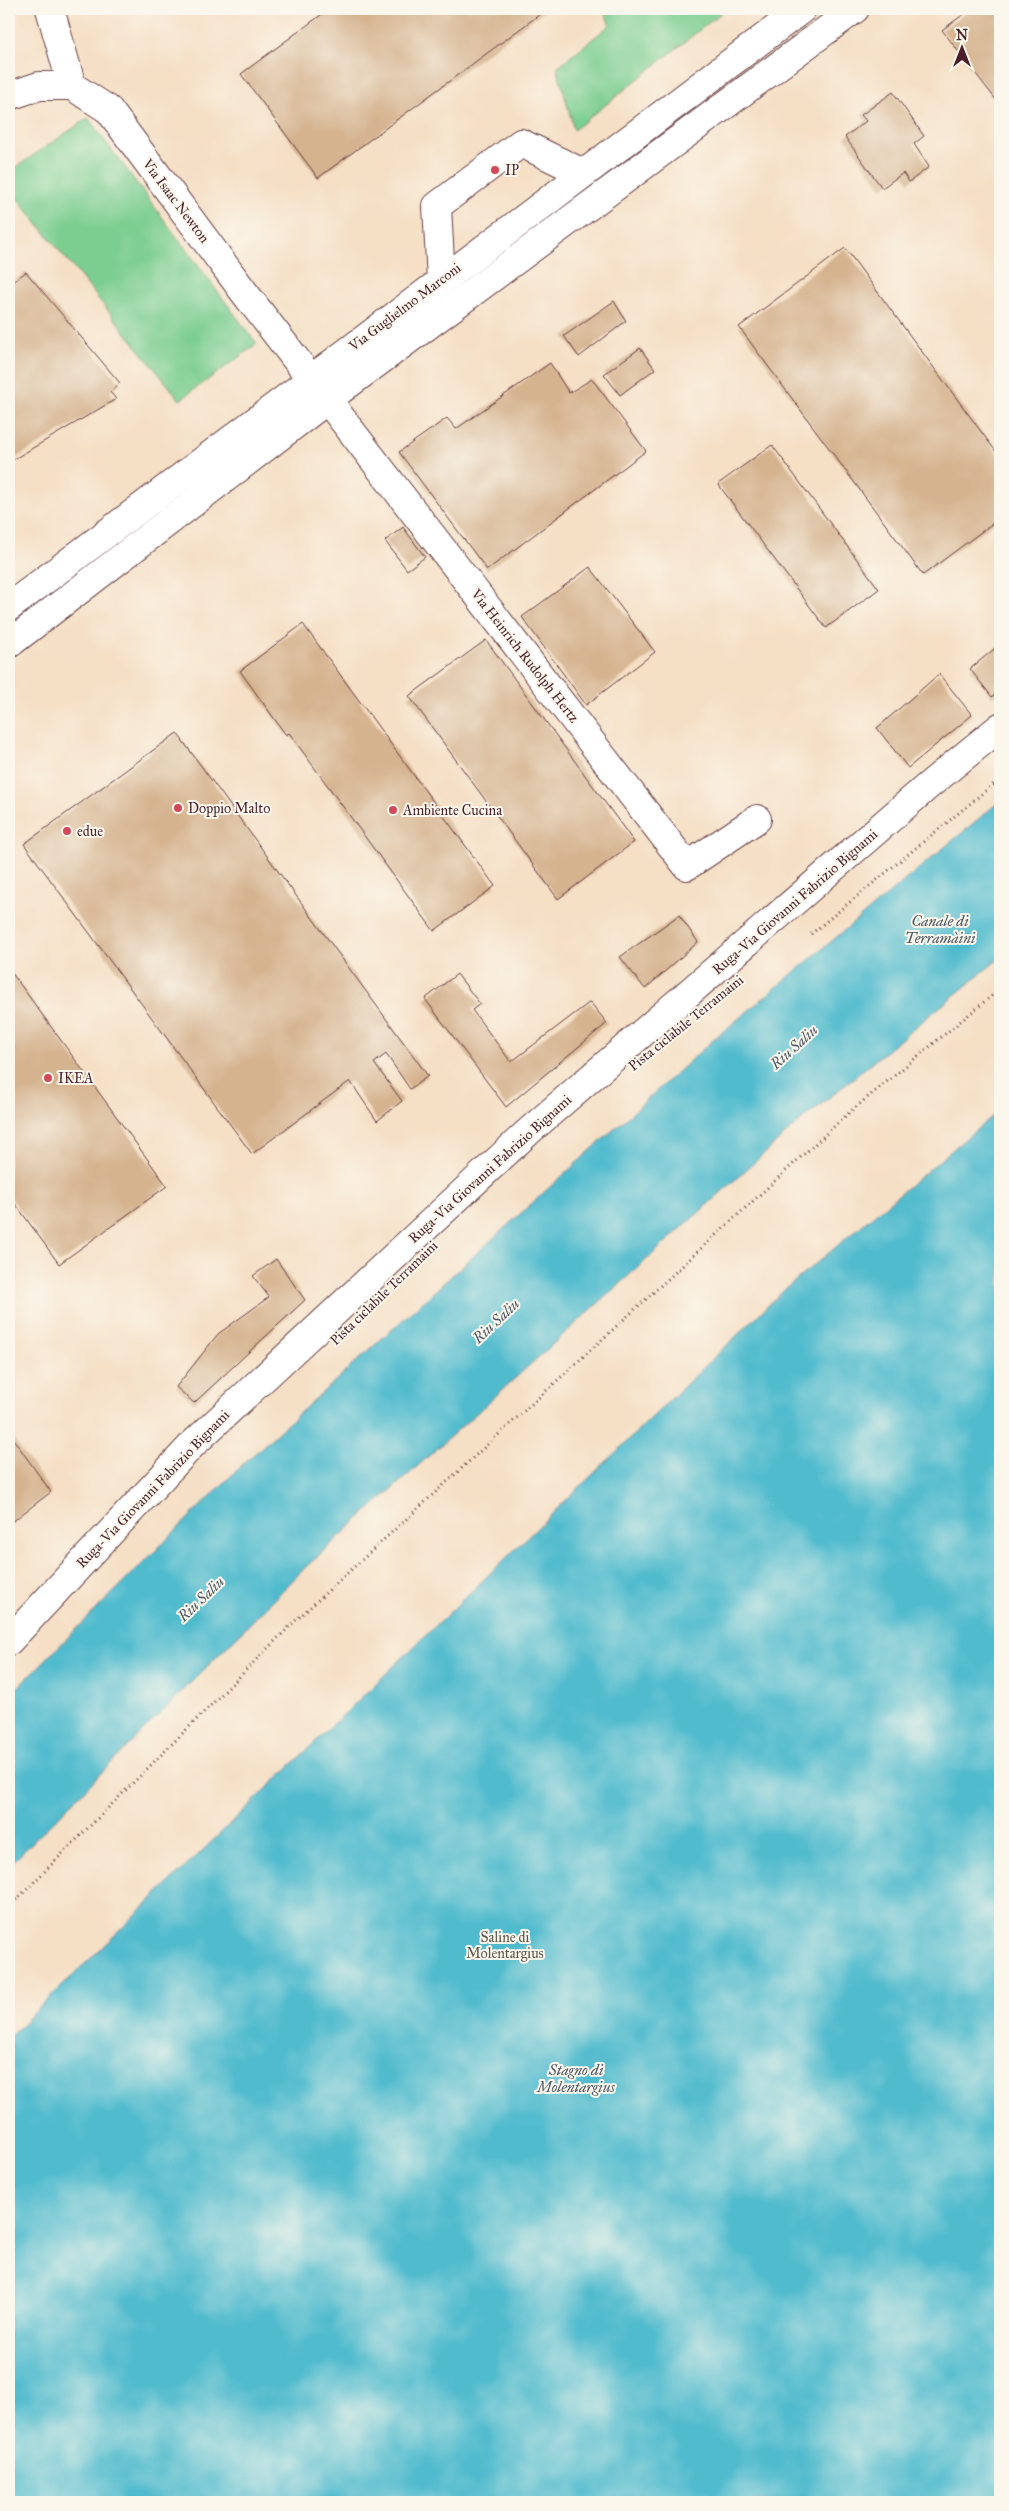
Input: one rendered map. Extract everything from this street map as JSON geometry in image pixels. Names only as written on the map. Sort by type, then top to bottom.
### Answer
[{"type":"main road","points":[[9,96],[39,86],[72,86],[50,9]]},
{"type":"main road","name":"Via Guglielmo Marconi","points":[[9,607],[802,9]]},
{"type":"main road","points":[[9,644],[327,400],[855,9]]},
{"type":"main road","name":"Via Isaac Newton","points":[[72,86],[109,110],[244,292],[311,378]]},
{"type":"main road","points":[[441,280],[437,206],[521,144],[583,173]]},
{"type":"main road","name":"Via Heinrich Rudolph Hertz","points":[[311,378],[687,866],[757,818]]},
{"type":"main road","name":"Ruga-Via Giovanni Fabrizio Bignami","points":[[9,1641],[193,1444],[521,1139],[921,792],[1000,727]]},
{"type":"path","points":[[809,936],[1000,779]]},
{"type":"path","points":[[9,1907],[292,1624],[851,1111],[1000,989]]},
{"type":"green space","points":[[603,9],[726,9],[574,130],[557,67],[610,25]]},
{"type":"green space","points":[[88,118],[257,344],[180,400],[9,188],[9,172]]},
{"type":"water","name":"Canale di Terramàini","points":[[1000,801],[1000,958],[797,1124],[307,1566],[9,1866],[9,1696],[244,1463],[714,1039]]},
{"type":"water","name":"Stagno di Molentargius","points":[[1000,1110],[1000,2502],[9,2502],[9,2037],[783,1291]]},
{"type":"building","points":[[329,9],[547,9],[318,178],[241,74]]},
{"type":"building","points":[[971,9],[1000,9],[1000,105],[942,30]]},
{"type":"building","points":[[893,92],[924,136],[914,144],[929,167],[909,182],[903,173],[882,188],[845,137],[866,121],[861,115]]},
{"type":"building","points":[[845,248],[1000,457],[1000,518],[923,575],[739,327]]},
{"type":"building","points":[[26,272],[120,383],[110,392],[116,399],[9,462],[9,284]]},
{"type":"building","points":[[614,301],[626,321],[579,357],[564,336]]},
{"type":"building","points":[[640,348],[655,369],[620,395],[604,374]]},
{"type":"building","points":[[550,363],[569,393],[592,379],[646,451],[487,570],[399,452],[447,418],[456,429]]},
{"type":"building","points":[[772,445],[879,589],[826,628],[718,484]]},
{"type":"building","points":[[403,527],[425,557],[407,570],[385,541]]},
{"type":"building","points":[[590,567],[655,652],[586,705],[522,617]]},
{"type":"building","name":"Ambiente Cucina","points":[[303,624],[495,886],[434,931],[289,733],[286,735],[240,671]]},
{"type":"building","points":[[486,640],[634,842],[558,899],[409,696]]},
{"type":"building","points":[[1000,644],[1000,691],[992,697],[970,669]]},
{"type":"building","points":[[939,674],[972,715],[908,768],[877,728]]},
{"type":"building","points":[[177,733],[428,1076],[410,1089],[386,1054],[374,1063],[402,1101],[377,1121],[350,1081],[252,1154],[24,844]]},
{"type":"building","points":[[679,915],[698,942],[645,989],[620,957]]},
{"type":"building","name":"IKEA","points":[[9,969],[167,1186],[59,1264],[9,1195]]},
{"type":"building","points":[[457,974],[480,1004],[472,1010],[511,1062],[590,1002],[607,1023],[506,1107],[425,999]]},
{"type":"building","points":[[276,1259],[305,1300],[194,1403],[176,1387],[218,1334],[269,1297],[253,1276]]},
{"type":"building","points":[[9,1433],[51,1492],[9,1524]]},
{"type":"place","name":"IP","points":[[495,170]]},
{"type":"place","name":"Doppio Malto","points":[[178,808]]},
{"type":"place","name":"Ambiente Cucina","points":[[393,810]]},
{"type":"place","name":"edue","points":[[67,831]]},
{"type":"place","name":"IKEA","points":[[48,1078]]},
{"type":"water label","name":"Riu Saliu","points":[[794,1047]]},
{"type":"water label","name":"Riu Saliu","points":[[496,1321]]},
{"type":"water label","name":"Riu Saliu","points":[[201,1599]]},
{"type":"park label","name":"Saline di Molentargius","points":[[505,1945]]}]
